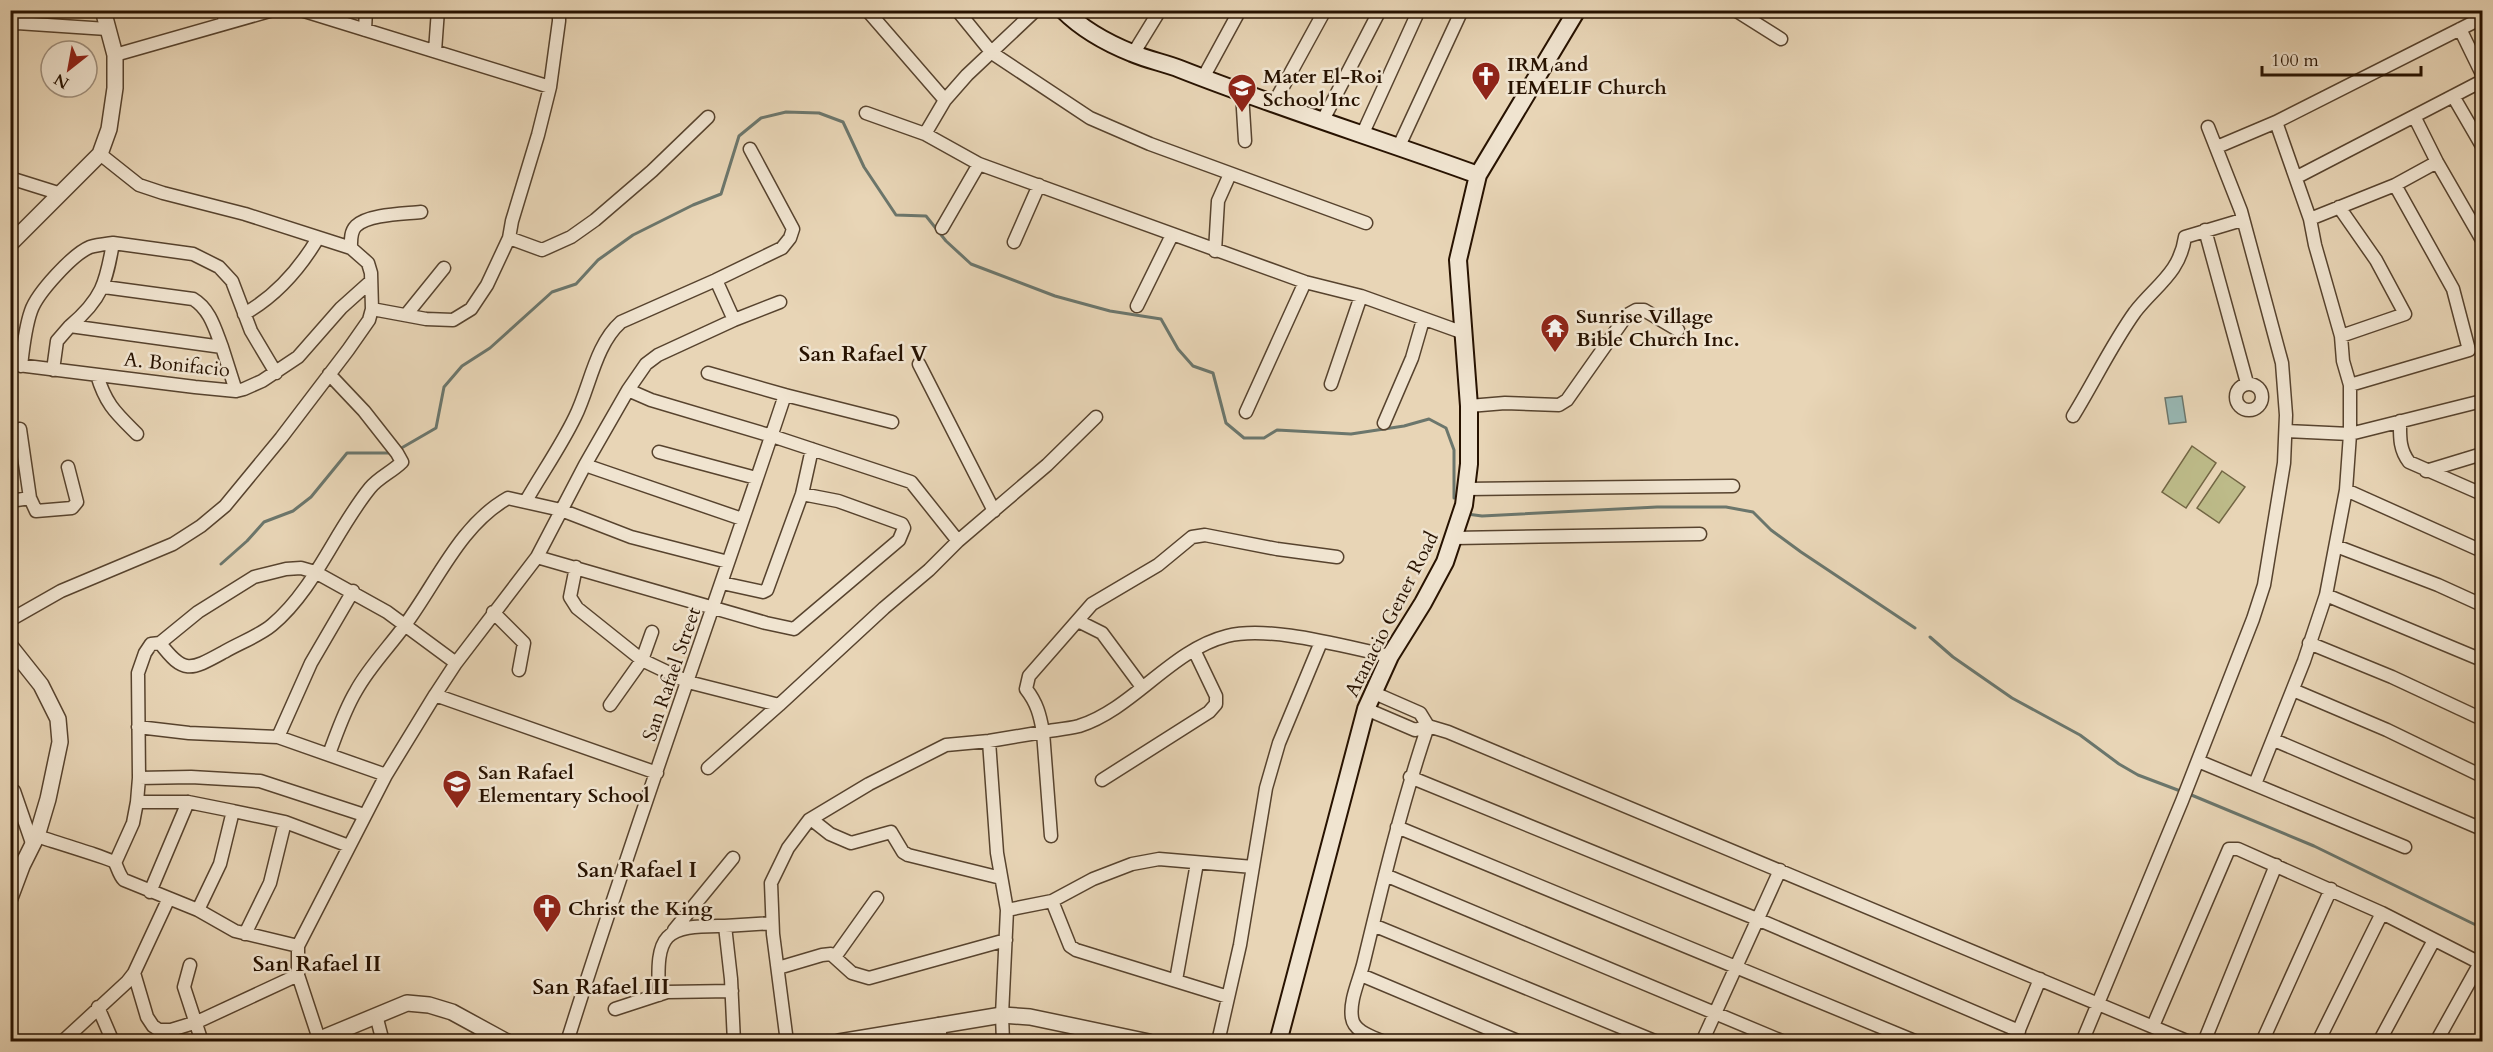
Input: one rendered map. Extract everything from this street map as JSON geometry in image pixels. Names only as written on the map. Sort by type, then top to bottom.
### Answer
[{"type":"main road","name":"Atanacio Gener Road","points":[[1278,1041],[1366,709],[1390,656],[1445,562],[1465,497],[1469,464],[1469,406],[1458,260],[1478,175],[1577,10]]},
{"type":"main road","points":[[1071,14],[1095,35],[1133,54],[1478,175]]},
{"type":"street","points":[[10,244],[100,154],[112,111],[115,88],[115,55],[103,10]]},
{"type":"street","points":[[115,55],[225,17],[273,10]]},
{"type":"street","points":[[302,10],[550,87]]},
{"type":"street","points":[[365,30],[366,10]]},
{"type":"street","points":[[435,51],[438,10]]},
{"type":"street","points":[[867,10],[945,100]]},
{"type":"street","points":[[957,10],[992,53],[1090,118],[1150,144],[1366,223]]},
{"type":"street","points":[[925,134],[945,100],[967,75],[1036,10]]},
{"type":"street","points":[[1133,54],[1160,10]]},
{"type":"street","points":[[1203,78],[1240,10]]},
{"type":"street","points":[[1273,105],[1325,10]]},
{"type":"street","points":[[1322,122],[1380,10]]},
{"type":"street","points":[[1363,134],[1419,10]]},
{"type":"street","points":[[1399,146],[1462,10]]},
{"type":"street","points":[[1735,10],[1781,39]]},
{"type":"street","points":[[372,309],[426,319],[453,320],[471,309],[487,285],[509,238],[550,87],[557,11]]},
{"type":"street","points":[[2217,147],[2276,122],[2482,18]]},
{"type":"street","points":[[10,25],[17,23],[107,29]]},
{"type":"street","points":[[2460,29],[2482,74]]},
{"type":"street","points":[[2297,177],[2415,118],[2482,81]]},
{"type":"street","points":[[1242,93],[1245,141]]},
{"type":"street","points":[[2453,96],[2482,146]]},
{"type":"street","points":[[866,113],[925,134],[979,164],[1305,282],[1361,296],[1464,333]]},
{"type":"street","points":[[509,238],[542,250],[572,237],[652,171],[708,117]]},
{"type":"street","points":[[2415,118],[2437,162],[2482,240]]},
{"type":"street","points":[[2255,784],[2293,690],[2326,595],[2346,490],[2350,434],[2350,385],[2343,361],[2341,336],[2315,245],[2310,219],[2276,122]]},
{"type":"street","points":[[2082,1041],[2232,675],[2264,585],[2278,502],[2286,432],[2286,396],[2282,363],[2241,211],[2208,127]]},
{"type":"street","points":[[526,501],[575,417],[606,339],[615,327],[621,322],[716,280],[786,244],[793,229],[750,149]]},
{"type":"street","points":[[10,621],[61,591],[173,544],[201,526],[239,490],[364,328],[372,309],[368,263],[351,249],[139,184],[100,154]]},
{"type":"street","points":[[2310,219],[2395,185],[2437,162]]},
{"type":"street","points":[[942,228],[979,164]]},
{"type":"street","points":[[1215,250],[1218,201],[1230,174]]},
{"type":"street","points":[[10,178],[61,194]]},
{"type":"street","points":[[1014,242],[1039,185]]},
{"type":"street","points":[[2350,385],[2469,350],[2453,289],[2395,185]]},
{"type":"street","points":[[2339,207],[2376,260],[2405,314],[2341,336]]},
{"type":"street","points":[[351,249],[352,235],[356,227],[366,220],[421,212]]},
{"type":"street","points":[[2073,416],[2135,312],[2172,272],[2183,254],[2185,237],[2242,220]]},
{"type":"street","points":[[2205,230],[2247,383]]},
{"type":"street","points":[[1137,306],[1172,235]]},
{"type":"street","points":[[244,314],[265,302],[303,264],[318,238]]},
{"type":"street","points":[[53,370],[57,341],[83,314],[104,287],[113,243]]},
{"type":"street","points":[[16,365],[34,303],[77,256],[90,247],[113,243],[193,254],[219,267],[231,281],[244,314],[276,373]]},
{"type":"street","points":[[406,315],[444,268]]},
{"type":"street","points":[[716,280],[734,320]]},
{"type":"street","name":"A. Bonifacio","points":[[16,365],[236,391],[262,381],[298,357],[341,308],[370,282]]},
{"type":"street","points":[[1246,412],[1305,282]]},
{"type":"street","points":[[104,287],[193,299],[201,304],[208,313],[222,347],[236,391]]},
{"type":"street","points":[[1331,384],[1361,296]]},
{"type":"street","points":[[507,1041],[467,1019],[429,1005],[407,1003],[316,1040],[297,975],[298,946],[386,775],[456,663],[537,557],[585,465],[628,390],[646,364],[658,355],[734,320],[780,302]]},
{"type":"street","points":[[1469,406],[1505,403],[1559,405],[1567,400],[1627,315],[1636,310],[1644,310],[1656,315],[1678,330]]},
{"type":"street","points":[[1384,423],[1412,358],[1423,320]]},
{"type":"street","points":[[70,326],[222,347]]},
{"type":"street","points":[[919,364],[994,511]]},
{"type":"street","points":[[708,373],[892,422]]},
{"type":"street","points":[[160,643],[174,662],[192,666],[206,662],[271,626],[292,604],[315,572],[346,520],[372,486],[402,462],[364,411],[329,374]]},
{"type":"street","points":[[97,375],[108,402],[136,434]]},
{"type":"street","points":[[2247,383],[2256,385],[2263,396]]},
{"type":"street","points":[[2247,383],[2236,393],[2239,406],[2252,410],[2260,405],[2263,396]]},
{"type":"street","points":[[628,390],[651,400],[772,436],[911,482],[958,541]]},
{"type":"street","name":"San Rafael Street","points":[[567,1041],[606,918],[714,609],[785,395]]},
{"type":"street","points":[[2263,396],[2286,396]]},
{"type":"street","points":[[2286,432],[2350,434],[2482,401]]},
{"type":"street","points":[[708,768],[929,570],[958,541],[1047,465],[1096,417]]},
{"type":"street","points":[[2400,421],[2400,443],[2403,454],[2409,462],[2482,494]]},
{"type":"street","points":[[20,429],[30,498],[36,511],[72,508],[76,502],[68,467]]},
{"type":"street","points":[[722,583],[763,592],[767,590],[802,494],[812,449]]},
{"type":"street","points":[[659,452],[756,478]]},
{"type":"street","points":[[2426,471],[2482,454]]},
{"type":"street","points":[[585,465],[742,519]]},
{"type":"street","points":[[1465,497],[1733,486]]},
{"type":"street","points":[[2346,490],[2482,551]]},
{"type":"street","points":[[537,557],[714,609],[786,629],[794,629],[899,540],[904,528],[902,524],[838,501],[802,494]]},
{"type":"street","points":[[10,501],[30,498]]},
{"type":"street","points":[[330,754],[341,720],[357,689],[405,625],[458,545],[491,509],[508,498],[561,510],[631,537],[728,562]]},
{"type":"street","points":[[1454,538],[1700,534]]},
{"type":"street","points":[[1051,836],[1040,714],[1035,700],[1026,689],[1026,684],[1029,676],[1092,604],[1158,565],[1192,537],[1205,535],[1277,549],[1337,557]]},
{"type":"street","points":[[2336,546],[2438,585],[2482,605]]},
{"type":"street","points":[[576,567],[570,597],[577,608],[642,660],[688,682],[779,705]]},
{"type":"street","points":[[115,863],[132,823],[137,802],[139,778],[138,673],[145,653],[151,644],[160,643],[179,626],[255,577],[286,569],[301,568],[315,572],[353,591],[405,625],[456,663]]},
{"type":"street","points":[[278,737],[311,663],[353,591]]},
{"type":"street","points":[[2326,595],[2482,660]]},
{"type":"street","points":[[493,612],[524,643],[519,670]]},
{"type":"street","points":[[1078,621],[1102,633],[1142,687]]},
{"type":"street","points":[[610,705],[642,660],[652,632]]},
{"type":"street","points":[[787,1041],[772,923],[771,883],[788,848],[811,819],[869,784],[946,745],[988,741],[1079,726],[1109,710],[1194,650],[1208,642],[1229,635],[1265,634],[1321,642],[1390,656]]},
{"type":"street","points":[[1218,1041],[1253,867],[1266,788],[1279,743],[1321,642]]},
{"type":"street","points":[[2309,643],[2392,677],[2482,719]]},
{"type":"street","points":[[10,646],[41,685],[58,718],[60,742],[48,799],[35,839],[16,868],[10,898]]},
{"type":"street","points":[[1102,780],[1209,712],[1216,704],[1216,696],[1194,650]]},
{"type":"street","points":[[2293,690],[2387,730],[2482,776]]},
{"type":"street","points":[[1372,692],[1420,713],[1428,726]]},
{"type":"street","points":[[435,695],[657,773]]},
{"type":"street","points":[[1366,709],[1415,730],[1428,726],[1448,732],[2189,1041]]},
{"type":"street","points":[[1384,1041],[1367,1035],[1352,1021],[1351,1007],[1410,777],[1428,726]]},
{"type":"street","points":[[138,727],[189,733],[278,737],[386,775]]},
{"type":"street","points":[[2274,740],[2482,829]]},
{"type":"street","points":[[988,741],[1006,910],[1003,1041]]},
{"type":"street","points":[[2198,761],[2405,847]]},
{"type":"street","points":[[139,778],[191,777],[260,782],[364,815]]},
{"type":"street","points":[[1410,777],[1757,920],[2016,1036],[2040,979]]},
{"type":"street","points":[[14,791],[35,839]]},
{"type":"street","points":[[137,802],[188,802],[233,811],[285,822],[349,846]]},
{"type":"street","points":[[150,892],[188,802]]},
{"type":"street","points":[[198,910],[220,864],[233,811]]},
{"type":"street","points":[[811,819],[830,834],[854,843],[891,832],[903,852],[908,855],[1001,878]]},
{"type":"street","points":[[245,934],[270,883],[285,822]]},
{"type":"street","points":[[1397,827],[1917,1041]]},
{"type":"street","points":[[35,839],[107,858],[115,863],[124,880],[150,892],[198,910],[245,934],[298,946]]},
{"type":"street","points":[[2153,1026],[2229,849],[2238,849],[2331,889],[2481,963],[2436,1041]]},
{"type":"street","points":[[659,995],[660,955],[665,938],[733,858]]},
{"type":"street","points":[[1006,910],[1052,901],[1093,879],[1132,864],[1159,859],[1253,867]]},
{"type":"street","points":[[1176,980],[1197,863]]},
{"type":"street","points":[[2204,1041],[2276,865]]},
{"type":"street","points":[[1702,1041],[1780,870]]},
{"type":"street","points":[[1385,874],[1784,1041]]},
{"type":"street","points":[[2262,1041],[2331,889]]},
{"type":"street","points":[[835,957],[877,898]]},
{"type":"street","points":[[62,1041],[134,973],[168,900]]},
{"type":"street","points":[[1052,901],[1070,946],[1076,950],[1228,997]]},
{"type":"street","points":[[2318,1041],[2382,913]]},
{"type":"street","points":[[674,930],[772,923]]},
{"type":"street","points":[[1372,925],[1657,1041]]},
{"type":"street","points":[[725,926],[732,991],[734,1041]]},
{"type":"street","points":[[778,968],[831,954],[852,973],[869,978],[1006,940]]},
{"type":"street","points":[[2379,1041],[2434,940]]},
{"type":"street","points":[[190,965],[184,987],[202,1041]]},
{"type":"street","points":[[134,973],[147,1017],[159,1030],[171,1030],[197,1022],[297,975]]},
{"type":"street","points":[[1361,975],[1520,1041]]},
{"type":"street","points":[[615,1010],[667,992],[732,991]]},
{"type":"street","points":[[98,1007],[113,1041]]},
{"type":"street","points":[[376,1015],[383,1041]]},
{"type":"street","points":[[840,1041],[1002,1015],[1030,1017],[1117,1038],[1149,1041]]},
{"type":"street","points":[[939,1024],[941,1041]]},
{"type":"shaded area","points":[[2192,446],[2216,463],[2186,508],[2162,492]]},
{"type":"shaded area","points":[[2222,471],[2245,487],[2219,523],[2197,508]]},
{"type":"water","points":[[2182,396],[2186,422],[2169,424],[2165,398]]},
{"type":"waterway","points":[[398,450],[436,428],[444,387],[462,366],[490,348],[552,292],[576,284],[598,260],[633,235],[693,205],[721,194],[739,136],[761,118],[786,112],[819,113],[843,122],[864,167],[896,215],[926,216],[946,241],[971,264],[1055,296],[1110,311],[1161,319],[1178,349],[1193,366],[1213,373],[1226,423],[1244,438],[1264,438],[1277,430],[1351,434],[1404,426],[1429,419],[1446,428],[1454,450],[1454,498]]},
{"type":"waterway","points":[[221,564],[264,522],[293,511],[311,497],[347,453],[392,453]]},
{"type":"waterway","points":[[1467,514],[1482,516],[1657,507],[1726,507],[1753,512],[1771,530],[1801,552],[1915,628]]},
{"type":"waterway","points":[[1930,637],[1953,657],[2012,698],[2080,735],[2119,764],[2138,775],[2183,792]]},
{"type":"waterway","points":[[2189,794],[2314,846],[2482,928]]},
{"type":"place","name":"IRM and IEMELIF Church","points":[[1486,102]]},
{"type":"place","name":"Mater El-Roi School Inc","points":[[1242,114]]},
{"type":"place","name":"Sunrise Village Bible Church Inc.","points":[[1555,354]]},
{"type":"place","name":"San Rafael Elementary School","points":[[457,810]]},
{"type":"place","name":"Christ the King","points":[[547,934]]},
{"type":"district","name":"San Rafael V","points":[[863,353]]},
{"type":"district","name":"San Rafael I","points":[[637,869]]},
{"type":"district","name":"San Rafael II","points":[[317,963]]},
{"type":"district","name":"San Rafael III","points":[[601,986]]}]
